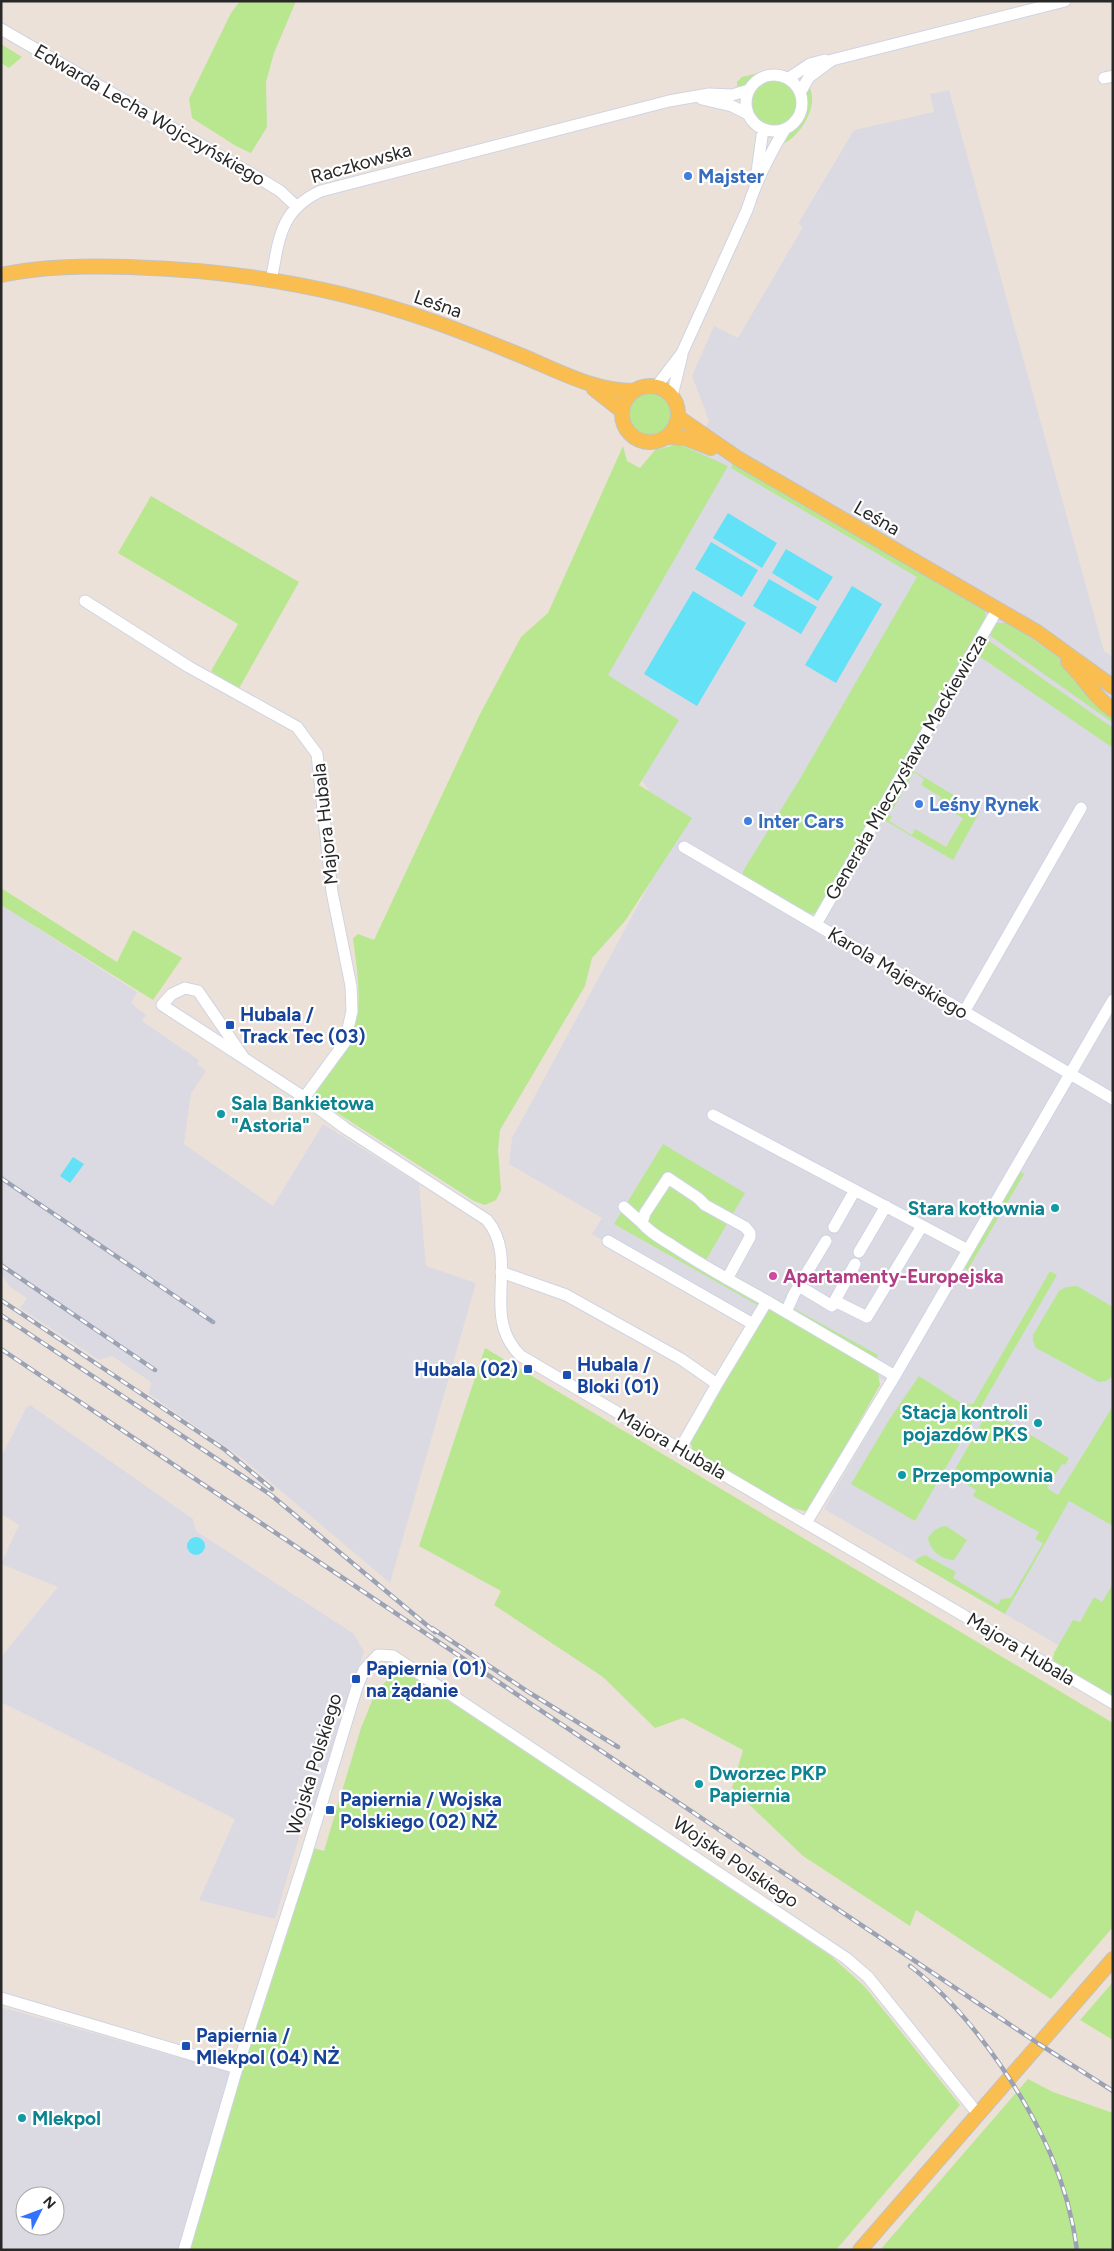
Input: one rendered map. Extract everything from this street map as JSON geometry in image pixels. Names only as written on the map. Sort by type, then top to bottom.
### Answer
[{"type":"main road","points":[[1,275],[50,268],[103,266],[204,272],[271,281]]},
{"type":"main road","name":"Leśna","points":[[271,281],[356,298],[428,320],[585,383],[617,391],[634,391]]},
{"type":"main road","name":"Leśna","points":[[585,383],[611,400],[622,411]]},
{"type":"main road","points":[[645,386],[656,387],[672,396],[677,406],[678,417],[674,428],[666,437],[648,442],[636,438],[624,424],[622,411],[626,400],[634,391],[645,386]]},
{"type":"main road","name":"Leśna","points":[[678,417],[739,459],[996,610],[1037,632],[1113,687]]},
{"type":"main road","name":"Leśna","points":[[666,437],[685,438],[739,459]]},
{"type":"main road","name":"Leśna","points":[[996,610],[1061,656],[1077,671],[1091,690],[1113,710]]},
{"type":"main road","points":[[860,2250],[1113,1959]]},
{"type":"street","points":[[789,78],[810,64],[832,60],[1047,3],[1065,1]]},
{"type":"street","name":"Edwarda Lecha Wojczyńskiego","points":[[1,29],[267,183],[280,191],[296,206]]},
{"type":"street","points":[[801,92],[809,76],[832,60]]},
{"type":"street","points":[[773,74],[789,78],[801,92],[803,100],[800,116],[795,123],[784,129],[771,131],[756,125],[748,114],[746,102],[749,90],[756,80],[773,74]]},
{"type":"street","name":"Raczkowska","points":[[271,281],[280,233],[286,220],[296,206],[320,191],[669,101],[709,94],[732,96],[749,90]]},
{"type":"street","name":"Raczkowska","points":[[693,97],[732,106],[748,114]]},
{"type":"street","points":[[755,186],[763,129]]},
{"type":"street","points":[[672,396],[682,353],[747,210],[755,186],[772,148],[784,129]]},
{"type":"street","points":[[656,387],[682,353]]},
{"type":"street","name":"Majora Hubala","points":[[85,601],[189,667],[297,727],[317,754],[332,892],[351,986],[352,1011],[344,1042],[304,1098]]},
{"type":"street","name":"Generała Mieczysława Mackiewicza","points":[[816,924],[996,610]]},
{"type":"street","points":[[964,1012],[1081,808]]},
{"type":"street","name":"Karola Majerskiego","points":[[684,847],[1069,1075],[1113,1099]]},
{"type":"street","name":"Majora Hubala","points":[[244,1058],[198,991],[184,988],[172,994],[162,1005],[304,1098],[344,1128],[487,1220],[495,1229],[499,1239],[501,1321],[507,1340],[513,1349],[532,1363],[1113,1703]]},
{"type":"street","points":[[806,1522],[895,1376],[1113,1000]]},
{"type":"street","points":[[713,1115],[968,1250]]},
{"type":"street","points":[[642,1223],[645,1213],[668,1178],[698,1198],[705,1205],[745,1227],[750,1233],[750,1237],[727,1279]]},
{"type":"street","points":[[834,1226],[855,1190]]},
{"type":"street","points":[[859,1252],[886,1206]]},
{"type":"street","points":[[624,1207],[649,1231],[727,1279],[895,1376]]},
{"type":"street","points":[[835,1300],[867,1318],[922,1226]]},
{"type":"street","points":[[608,1240],[753,1324]]},
{"type":"street","points":[[786,1312],[826,1240]]},
{"type":"street","points":[[799,1286],[832,1306],[855,1264]]},
{"type":"street","points":[[501,1272],[566,1295],[681,1359],[717,1384]]},
{"type":"street","points":[[680,1449],[767,1301]]},
{"type":"street","name":"Wojska Polskiego","points":[[237,2068],[306,1854],[356,1687],[364,1670],[378,1655],[393,1656],[846,1958],[868,1977],[978,2114]]},
{"type":"street","points":[[1,1998],[237,2068],[184,2250]]},
{"type":"shaded area","points":[[949,90],[1104,651],[1113,657],[1113,1677],[824,1509],[895,1387],[759,1309],[748,1327],[592,1234],[602,1218],[509,1164],[512,1138],[677,833],[576,681],[709,421],[692,376],[714,326],[738,338],[803,227],[798,224],[854,130],[934,112],[930,94]]},
{"type":"shaded area","points":[[1,905],[137,992],[131,1003],[146,1015],[142,1021],[199,1060],[197,1064],[206,1071],[191,1094],[184,1144],[273,1206],[323,1124],[419,1184],[426,1266],[476,1283],[390,1583],[243,1459],[149,1394],[151,1382],[112,1356],[99,1360],[20,1308],[27,1298],[10,1287],[1,1274]]},
{"type":"shaded area","points":[[30,1405],[193,1519],[196,1531],[354,1634],[364,1652],[312,1814],[300,1834],[275,1919],[199,1900],[235,1819],[1,1702],[1,1657],[58,1587],[1,1564],[19,1525],[1,1514],[1,1457],[26,1408]]},
{"type":"shaded area","name":"Mlekpol","points":[[1,2007],[240,2075],[194,2250],[1,2250]]},
{"type":"green space","points":[[240,1],[296,1],[274,53],[266,82],[267,127],[251,153],[236,146],[192,118],[189,99],[231,13]]},
{"type":"green space","points":[[1,44],[22,57],[9,68],[1,63]]},
{"type":"green space","points":[[774,69],[757,76],[737,92],[737,82],[742,77]]},
{"type":"green space","points":[[768,75],[780,75],[790,79],[798,87],[802,103],[798,119],[790,127],[780,131],[768,131],[758,127],[750,119],[746,109],[746,97],[750,87],[758,79]]},
{"type":"green space","points":[[808,85],[811,92],[811,109],[802,127],[790,140],[783,144],[786,134],[800,125],[804,119]]},
{"type":"green space","points":[[651,392],[663,396],[669,402],[673,414],[669,426],[663,432],[651,436],[639,432],[633,426],[629,414],[633,402],[639,396]]},
{"type":"green space","points":[[679,444],[728,466],[608,675],[679,720],[639,785],[692,818],[625,921],[592,958],[585,986],[500,1130],[498,1150],[501,1190],[496,1200],[485,1205],[474,1201],[317,1100],[315,1093],[349,1042],[357,1017],[358,977],[353,938],[358,934],[374,940],[480,714],[521,637],[548,613],[623,446],[627,461],[640,468],[655,450]]},
{"type":"green space","points":[[733,462],[985,610],[986,620],[816,913],[811,914],[759,886],[743,875],[743,871],[798,782],[917,577],[731,468]]},
{"type":"green space","points":[[151,496],[299,582],[238,690],[211,671],[238,624],[118,553]]},
{"type":"green space","points":[[997,623],[1012,625],[1061,659],[1103,709],[1113,717],[1113,723],[989,635]]},
{"type":"green space","points":[[989,641],[1113,728],[1113,748],[979,656]]},
{"type":"green space","points":[[912,770],[980,811],[953,860],[884,820],[887,815],[892,816],[889,821],[912,835],[915,829],[946,847],[963,818],[938,804],[941,797],[921,785],[924,779],[914,772],[893,809],[891,808]]},
{"type":"green space","points":[[1,888],[117,962],[133,930],[182,958],[153,1000],[1,905]]},
{"type":"green space","points":[[663,1144],[745,1193],[706,1260],[878,1355],[870,1368],[878,1373],[880,1385],[808,1512],[793,1508],[693,1452],[690,1441],[768,1311],[614,1224]]},
{"type":"green space","points":[[1021,1172],[1024,1174],[967,1271],[964,1266],[1017,1174]]},
{"type":"green space","points":[[1050,1271],[1057,1275],[915,1521],[851,1484],[889,1420],[919,1376],[964,1405],[973,1404]]},
{"type":"green space","points":[[1077,1286],[1113,1307],[1113,1376],[1106,1381],[1099,1382],[1036,1348],[1033,1341],[1033,1335],[1059,1291],[1066,1287]]},
{"type":"green space","points":[[485,1348],[1113,1723],[1113,1927],[1051,1999],[916,1910],[910,1926],[803,1856],[732,1788],[743,1750],[683,1718],[655,1728],[603,1677],[494,1605],[501,1591],[419,1546]]},
{"type":"green space","points":[[1113,1406],[1113,1526],[1069,1501],[1005,1614],[915,1562],[918,1558],[925,1555],[956,1572],[953,1578],[998,1605],[1001,1599],[1011,1598],[1043,1543],[1035,1539],[1039,1532],[973,1496],[976,1490],[959,1480],[960,1477],[953,1473],[989,1410],[1069,1458],[1065,1465],[1062,1464],[1047,1488],[1058,1495]]},
{"type":"green space","points":[[946,1526],[967,1540],[954,1560],[949,1560],[937,1554],[928,1538],[940,1527]]},
{"type":"green space","points":[[1113,1584],[1113,1698],[1058,1666],[1053,1660],[1054,1653],[1073,1620],[1080,1622],[1094,1597],[1102,1602]]},
{"type":"green space","points":[[400,1668],[831,1956],[865,1987],[960,2105],[836,2250],[188,2250],[310,1847],[324,1851],[361,1728],[376,1691]]},
{"type":"green space","points":[[1113,1982],[1113,2040],[1080,2020]]},
{"type":"green space","points":[[1028,2079],[1053,2092],[1113,2113],[1113,2250],[880,2250]]},
{"type":"water","points":[[728,513],[777,543],[762,568],[713,538]]},
{"type":"water","points":[[711,542],[758,570],[742,597],[695,569]]},
{"type":"water","points":[[786,549],[833,577],[818,601],[772,573]]},
{"type":"water","points":[[769,579],[817,607],[801,634],[753,606]]},
{"type":"water","points":[[852,586],[882,604],[836,683],[805,665]]},
{"type":"water","points":[[693,591],[746,623],[697,706],[644,674]]},
{"type":"water","points":[[73,1157],[84,1164],[70,1183],[60,1176]]},
{"type":"water","points":[[196,1537],[202,1540],[205,1546],[202,1552],[196,1555],[190,1552],[187,1546],[190,1540]]},
{"type":"railway","points":[[1,1178],[213,1322]]},
{"type":"railway","points":[[1,1265],[155,1370]]},
{"type":"railway","points":[[1,1300],[224,1449],[272,1489]]},
{"type":"railway","points":[[1,1315],[271,1495],[435,1632]]},
{"type":"railway","points":[[1,1349],[1039,2044],[1113,2091]]},
{"type":"railway","points":[[432,1628],[530,1693],[618,1747]]},
{"type":"railway","points":[[910,1966],[936,1988],[971,2025],[1001,2066],[1028,2109],[1040,2131],[1059,2176],[1067,2200],[1077,2250]]},
{"type":"place","name":"Majster","points":[[688,176]]},
{"type":"place","name":"Leśny Rynek","points":[[919,804]]},
{"type":"place","name":"Inter Cars","points":[[748,821]]},
{"type":"place","name":"Hubala / Track Tec (03)","points":[[230,1025]]},
{"type":"place","name":"Sala Bankietowa \"Astoria\"","points":[[221,1114]]},
{"type":"place","name":"Stara kotłownia","points":[[1055,1208]]},
{"type":"place","name":"Apartamenty-Europejska","points":[[773,1276]]},
{"type":"place","name":"Hubala (02)","points":[[528,1369]]},
{"type":"place","name":"Hubala / Bloki (01)","points":[[567,1375]]},
{"type":"place","name":"Stacja kontroli pojazdów PKS","points":[[1038,1423]]},
{"type":"place","name":"Przepompownia","points":[[902,1475]]},
{"type":"place","name":"Papiernia (01) na żądanie","points":[[356,1679]]},
{"type":"place","name":"Dworzec PKP Papiernia","points":[[699,1784]]},
{"type":"place","name":"Papiernia / Wojska Polskiego (02) NŻ","points":[[330,1810]]},
{"type":"place","name":"Papiernia / Mlekpol (04) NŻ","points":[[186,2046]]},
{"type":"place","name":"Mlekpol","points":[[22,2118]]}]
